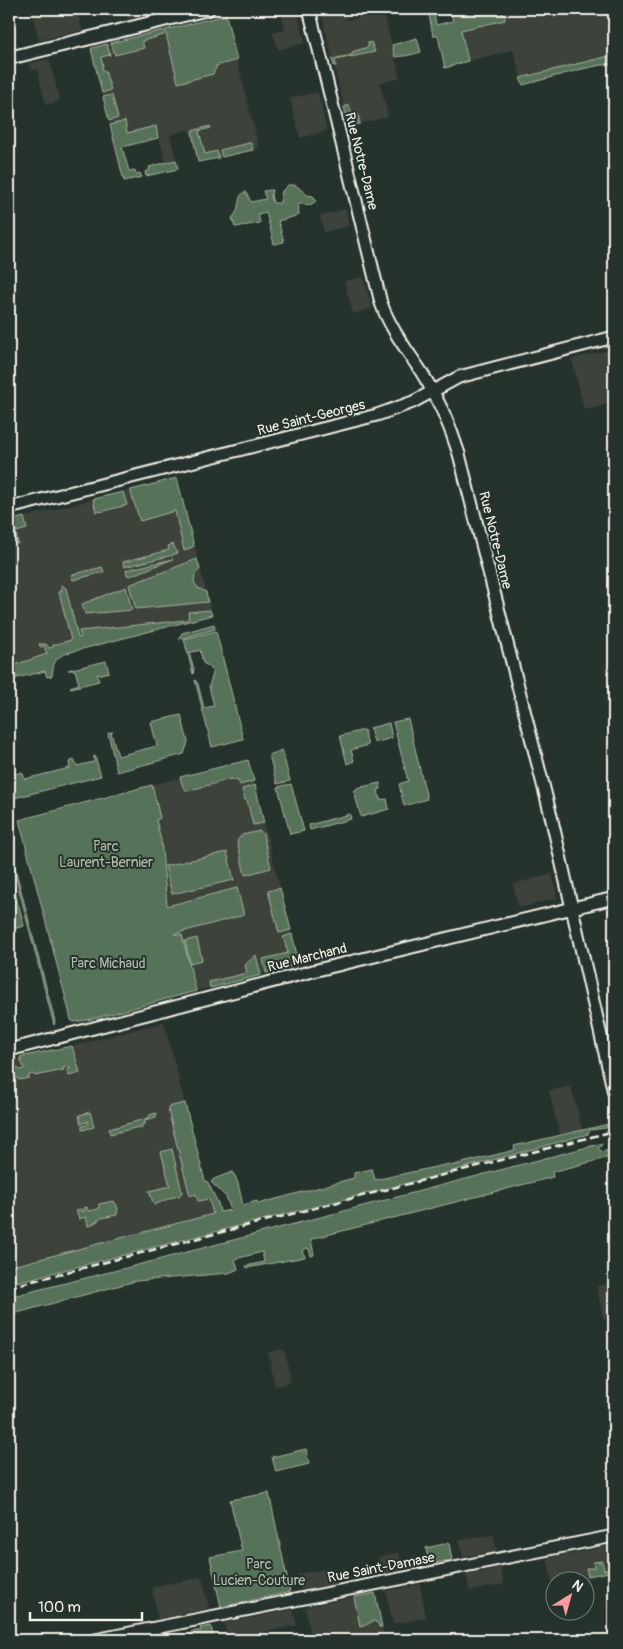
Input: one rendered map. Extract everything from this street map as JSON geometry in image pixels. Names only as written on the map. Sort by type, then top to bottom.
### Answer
[{"type":"main road","points":[[9,58],[208,9]]},
{"type":"street","name":"Rue Notre-Dame","points":[[309,9],[381,303],[389,323],[433,391],[459,454],[542,779],[573,907],[614,1094]]},
{"type":"street","name":"Rue Saint-Georges","points":[[9,508],[377,415],[406,405],[464,376],[614,337]]},
{"type":"street","name":"Rue Marchand","points":[[9,1050],[313,971],[614,898]]},
{"type":"street","name":"Rue Saint-Damase","points":[[95,1640],[614,1536]]},
{"type":"shaded area","points":[[31,9],[77,9],[82,30],[39,41]]},
{"type":"shaded area","points":[[125,9],[167,9],[128,19]]},
{"type":"shaded area","points":[[280,9],[297,9],[305,43],[278,50],[273,33],[285,30]]},
{"type":"shaded area","points":[[320,9],[345,9],[347,20],[365,16],[364,9],[383,9],[400,78],[380,83],[388,117],[349,126]]},
{"type":"shaded area","points":[[480,9],[614,9],[614,65],[601,65],[582,69],[523,85],[513,50],[468,61],[460,30],[484,25]]},
{"type":"shaded area","points":[[165,30],[178,83],[213,74],[216,66],[237,60],[259,148],[198,162],[189,129],[170,135],[178,169],[160,164],[166,162],[159,138],[116,148],[91,50],[92,48]]},
{"type":"shaded area","points":[[49,59],[60,101],[46,105],[37,69],[32,70],[28,64]]},
{"type":"shaded area","points":[[318,92],[327,131],[300,138],[290,98]]},
{"type":"shaded area","points":[[346,209],[349,226],[324,232],[320,216]]},
{"type":"shaded area","points":[[363,277],[372,308],[353,314],[344,281]]},
{"type":"shaded area","points":[[614,349],[614,403],[584,410],[572,359]]},
{"type":"shaded area","points":[[177,478],[212,615],[9,669],[9,521]]},
{"type":"shaded area","points":[[248,760],[299,964],[196,991],[182,935],[172,934],[169,923],[161,840],[156,820],[160,818],[152,785]]},
{"type":"shaded area","points":[[552,874],[557,898],[519,908],[513,884]]},
{"type":"shaded area","points":[[164,1022],[213,1214],[9,1267],[9,1060],[52,1049],[53,1051]]},
{"type":"shaded area","points":[[571,1086],[582,1130],[560,1135],[549,1091]]},
{"type":"shaded area","points":[[609,1284],[612,1299],[614,1299],[614,1317],[604,1319],[596,1286]]},
{"type":"shaded area","points":[[284,1349],[291,1382],[275,1386],[268,1352]]},
{"type":"shaded area","points":[[493,1535],[497,1551],[463,1557],[459,1540]]},
{"type":"shaded area","points":[[614,1545],[614,1571],[596,1575],[596,1572],[550,1572],[547,1558]]},
{"type":"shaded area","points":[[399,1553],[403,1570],[382,1574],[378,1557]]},
{"type":"shaded area","points":[[500,1567],[504,1584],[470,1591],[466,1575]]},
{"type":"shaded area","points":[[331,1568],[334,1584],[301,1590],[298,1574]]},
{"type":"shaded area","points":[[202,1577],[209,1609],[158,1619],[152,1587]]},
{"type":"shaded area","points":[[420,1584],[426,1618],[393,1624],[386,1591]]},
{"type":"shaded area","points":[[375,1593],[385,1640],[312,1640],[305,1607]]},
{"type":"shaded area","points":[[293,1609],[297,1625],[261,1633],[262,1640],[228,1640],[224,1623]]},
{"type":"green space","points":[[428,9],[433,9],[436,25],[453,21],[450,9],[502,9],[505,20],[461,30],[468,61],[445,68],[438,36],[433,36]]},
{"type":"green space","points":[[226,15],[237,60],[216,66],[213,74],[178,83],[165,30]]},
{"type":"green space","points":[[163,30],[164,35],[142,41],[144,48],[115,55],[111,43]]},
{"type":"green space","points":[[417,38],[421,52],[395,57],[392,45]]},
{"type":"green space","points":[[371,42],[375,52],[335,60],[336,66],[334,66],[332,59],[352,55],[352,52],[368,47],[368,43]]},
{"type":"green space","points":[[107,44],[110,55],[101,57],[103,71],[105,71],[111,90],[102,93],[91,49]]},
{"type":"green space","points":[[614,55],[614,65],[601,65],[582,69],[523,85],[520,78]]},
{"type":"green space","points":[[112,95],[118,118],[109,121],[103,97]]},
{"type":"green space","points":[[349,105],[352,115],[358,114],[360,124],[349,126],[344,107]]},
{"type":"green space","points":[[125,121],[127,133],[156,126],[158,138],[122,147],[129,171],[135,170],[136,174],[140,173],[142,177],[124,181],[110,125]]},
{"type":"green space","points":[[210,126],[211,128],[199,131],[205,154],[217,151],[219,158],[198,162],[192,131]]},
{"type":"green space","points":[[251,143],[253,150],[222,157],[220,150]]},
{"type":"green space","points":[[176,160],[178,169],[146,176],[145,172],[150,170],[149,167]]},
{"type":"green space","points":[[288,185],[297,186],[307,195],[313,196],[316,201],[310,205],[298,204],[299,215],[278,221],[284,242],[274,244],[266,212],[258,214],[260,223],[235,227],[232,218],[237,211],[242,194],[246,192],[251,202],[266,199],[263,191],[272,190],[273,203],[280,203],[282,191]]},
{"type":"green space","points":[[177,478],[194,546],[184,551],[175,511],[140,521],[131,493],[131,490]]},
{"type":"green space","points":[[123,492],[127,505],[96,512],[93,499]]},
{"type":"green space","points":[[24,517],[27,529],[16,532],[17,544],[11,520]]},
{"type":"green space","points":[[173,544],[177,553],[173,555],[124,567],[123,562],[169,550],[168,546]]},
{"type":"green space","points":[[173,559],[130,576],[127,575],[126,570]]},
{"type":"green space","points":[[197,559],[200,569],[195,574],[194,582],[198,588],[206,592],[208,602],[136,609],[129,585]]},
{"type":"green space","points":[[102,567],[104,572],[73,580],[71,575]]},
{"type":"green space","points":[[61,585],[66,588],[78,638],[81,637],[79,631],[186,620],[189,618],[188,612],[210,610],[212,615],[67,653],[55,662],[52,676],[47,677],[45,671],[9,680],[9,667],[47,654],[44,646],[40,647],[39,644],[46,644],[49,648],[71,640],[59,592],[62,591]]},
{"type":"green space","points":[[126,587],[132,610],[85,614],[82,604]]},
{"type":"green space","points":[[214,624],[215,629],[179,639],[182,633]]},
{"type":"green space","points":[[216,631],[243,739],[212,747],[195,680],[198,684],[204,708],[214,706],[209,686],[213,674],[210,667],[203,663],[200,650],[189,653],[194,669],[193,674],[184,639]]},
{"type":"green space","points":[[106,661],[109,672],[97,675],[99,681],[70,687],[79,684],[75,670],[68,670]]},
{"type":"green space","points":[[181,715],[188,742],[184,754],[117,772],[108,733],[113,732],[111,733],[118,756],[157,746],[151,722]]},
{"type":"green space","points":[[408,719],[427,799],[404,806],[399,784],[408,781],[393,722]]},
{"type":"green space","points":[[389,723],[392,738],[374,743],[370,728]]},
{"type":"green space","points":[[364,730],[368,745],[351,750],[354,761],[347,764],[340,736]]},
{"type":"green space","points":[[9,749],[15,774],[22,772],[25,779],[70,768],[69,762],[74,760],[77,766],[94,762],[94,756],[101,776],[14,798],[9,782]]},
{"type":"green space","points":[[282,750],[290,781],[277,784],[269,755]]},
{"type":"green space","points":[[248,760],[254,781],[240,785],[238,781],[231,779],[187,791],[183,787],[180,777]]},
{"type":"green space","points":[[380,783],[381,789],[378,790],[380,800],[387,799],[389,809],[361,817],[354,791],[357,788]]},
{"type":"green space","points":[[291,784],[304,831],[290,834],[278,787]]},
{"type":"green space","points":[[152,785],[160,818],[156,820],[161,840],[167,906],[237,888],[244,915],[174,934],[182,935],[196,991],[92,1019],[74,1022],[71,1020],[19,820]]},
{"type":"green space","points":[[255,785],[264,823],[253,825],[247,800],[245,800],[242,789]]},
{"type":"green space","points":[[350,814],[351,819],[310,830],[309,825]]},
{"type":"green space","points":[[260,831],[263,834],[271,868],[245,875],[237,841],[242,835]]},
{"type":"green space","points":[[227,852],[234,880],[172,894],[165,866]]},
{"type":"green space","points":[[13,860],[55,1021],[54,1025],[12,863]]},
{"type":"green space","points":[[9,867],[24,926],[9,930]]},
{"type":"green space","points":[[280,888],[291,930],[279,933],[268,891]]},
{"type":"green space","points":[[292,934],[299,964],[266,973],[263,959],[288,953],[283,937]]},
{"type":"green space","points":[[197,938],[202,960],[190,963],[185,941]]},
{"type":"green space","points":[[256,955],[261,975],[210,988],[209,982],[247,973],[245,965]]},
{"type":"green space","points":[[72,1046],[80,1073],[69,1076],[67,1069],[70,1069],[69,1066],[63,1068],[64,1070],[35,1076],[33,1074],[29,1075],[29,1078],[19,1080],[18,1078],[9,1083],[9,1060],[14,1059],[17,1068],[20,1070],[24,1069],[20,1057]]},
{"type":"green space","points":[[185,1103],[205,1181],[207,1181],[218,1203],[220,1212],[231,1210],[226,1197],[211,1182],[232,1172],[238,1183],[243,1205],[257,1201],[258,1204],[354,1178],[354,1173],[372,1169],[375,1180],[449,1164],[450,1166],[515,1150],[514,1146],[613,1123],[613,1126],[608,1127],[608,1125],[606,1128],[590,1130],[588,1134],[420,1180],[9,1284],[9,1267],[213,1214],[209,1199],[198,1201],[196,1194],[190,1196],[168,1110],[168,1107]]},
{"type":"green space","points":[[90,1112],[94,1127],[82,1130],[82,1126],[87,1125],[89,1121],[81,1124],[79,1115]]},
{"type":"green space","points":[[156,1113],[156,1117],[145,1120],[142,1128],[139,1127],[110,1134],[109,1129],[148,1118]]},
{"type":"green space","points":[[603,1143],[598,1149],[603,1152],[614,1148],[614,1156],[552,1172],[553,1177],[311,1239],[314,1255],[311,1256],[309,1249],[306,1248],[302,1251],[305,1257],[247,1268],[246,1266],[264,1262],[262,1252],[235,1259],[238,1269],[229,1273],[136,1281],[9,1315],[9,1297]]},
{"type":"green space","points":[[172,1149],[182,1192],[179,1196],[154,1205],[149,1191],[170,1186],[161,1152]]},
{"type":"green space","points":[[114,1201],[118,1208],[117,1215],[101,1218],[88,1226],[86,1217],[79,1219],[76,1210],[82,1209],[82,1212],[87,1207],[88,1211],[99,1209],[99,1204]]},
{"type":"green space","points":[[306,1449],[309,1464],[276,1472],[272,1457]]},
{"type":"green space","name":"Parc Lucien-Couture","points":[[269,1493],[290,1592],[221,1607],[210,1557],[242,1551],[230,1500]]},
{"type":"green space","points":[[449,1543],[452,1560],[429,1564],[426,1548]]},
{"type":"green space","points":[[602,1561],[604,1570],[614,1568],[614,1571],[596,1574],[596,1572],[587,1572],[586,1568],[594,1568],[593,1562]]},
{"type":"green space","points":[[375,1593],[382,1627],[379,1627],[378,1623],[373,1621],[360,1626],[354,1597]]},
{"type":"green space","points":[[211,1626],[214,1640],[207,1640],[205,1637],[200,1640],[186,1640],[192,1631],[201,1631],[200,1628]]},
{"type":"railway","points":[[9,1287],[614,1131]]},
{"type":"park label","name":"Parc Laurent-Bernier","points":[[106,854]]},
{"type":"park label","name":"Parc Michaud","points":[[108,963]]}]
